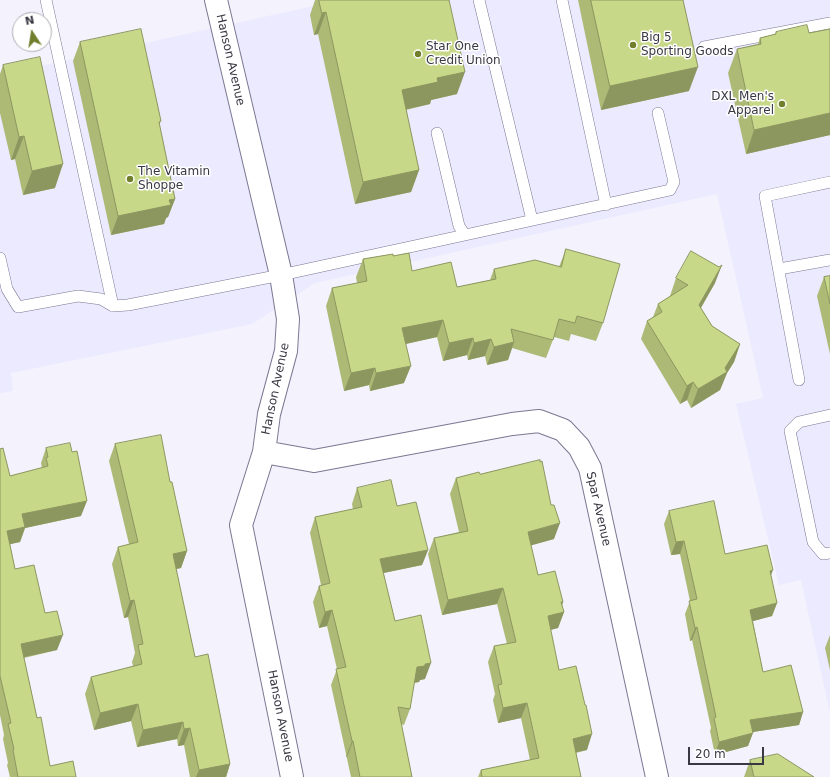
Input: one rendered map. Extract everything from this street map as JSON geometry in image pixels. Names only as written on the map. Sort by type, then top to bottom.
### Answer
[{"type":"street","name":"Hanson Avenue","points":[[216,0],[281,275],[288,319],[286,351],[269,414],[264,452],[241,525],[292,777]]},
{"type":"street","name":"Spar Avenue","points":[[264,452],[314,461],[512,424],[539,421],[563,430],[579,447],[590,468],[657,777]]},
{"type":"lane","points":[[46,0],[113,306]]},
{"type":"lane","points":[[479,0],[532,220]]},
{"type":"lane","points":[[562,0],[606,205]]},
{"type":"lane","points":[[704,47],[830,23]]},
{"type":"lane","points":[[0,258],[7,289],[18,307],[78,296],[101,299],[113,306],[128,305],[281,275],[606,205],[670,190],[674,182],[658,113]]},
{"type":"lane","points":[[437,133],[459,226],[465,235]]},
{"type":"lane","points":[[799,380],[765,196],[830,182]]},
{"type":"lane","points":[[779,269],[830,260]]},
{"type":"lane","points":[[830,416],[799,422],[790,431],[813,542],[823,554],[830,554]]},
{"type":"shaded area","points":[[341,0],[830,0],[830,713],[801,580],[779,585],[736,404],[763,398],[717,194],[315,283],[252,324],[11,373],[13,391],[0,393],[0,75]]},
{"type":"building","points":[[319,0],[449,0],[465,72],[437,78],[438,82],[402,90],[419,170],[363,182],[326,12],[322,13]]},
{"type":"building","name":"Big 5 Sporting Goods","points":[[591,0],[683,0],[698,67],[610,86]]},
{"type":"building","name":"DXL Men's Apparel","points":[[807,25],[809,33],[830,29],[830,113],[754,130],[737,49],[761,44],[760,38],[776,34],[776,32]]},
{"type":"building","name":"The Vitamin Shoppe","points":[[141,29],[161,121],[159,122],[175,199],[169,200],[171,205],[118,216],[80,42]]},
{"type":"building","points":[[40,57],[63,164],[32,171],[24,136],[19,137],[3,65]]},
{"type":"building","points":[[566,249],[620,264],[603,323],[577,316],[575,323],[559,319],[553,340],[511,329],[514,342],[494,347],[491,339],[474,343],[473,338],[449,343],[443,320],[402,328],[411,366],[376,373],[375,368],[351,373],[332,288],[367,281],[363,259],[409,253],[412,271],[451,262],[457,287],[496,279],[494,269],[535,260],[561,267]]},
{"type":"building","points":[[691,251],[719,267],[722,265],[699,305],[712,326],[740,344],[725,368],[727,372],[698,389],[693,382],[687,386],[647,321],[662,312],[658,304],[688,285],[676,278]]},
{"type":"building","points":[[830,276],[830,304],[824,277]]},
{"type":"building","points":[[161,435],[170,482],[172,482],[187,551],[173,554],[195,657],[208,654],[230,764],[199,770],[190,728],[184,729],[183,722],[143,730],[138,704],[100,713],[91,677],[142,664],[138,645],[143,644],[134,600],[130,601],[118,547],[138,542],[115,444]]},
{"type":"building","points":[[70,443],[72,452],[77,451],[87,501],[22,514],[25,527],[7,531],[15,569],[34,565],[45,613],[57,611],[63,635],[21,644],[37,718],[41,717],[50,766],[73,761],[76,777],[18,777],[14,749],[8,724],[11,723],[0,676],[0,449],[3,448],[10,476],[48,466],[46,448]]},
{"type":"building","points":[[540,460],[540,462],[542,461],[551,505],[554,505],[560,523],[528,532],[538,575],[555,571],[564,612],[548,616],[559,670],[576,666],[592,734],[573,739],[581,777],[482,777],[481,770],[539,758],[527,703],[503,708],[498,685],[502,684],[494,646],[516,642],[503,588],[448,600],[434,538],[468,531],[456,478]]},
{"type":"building","points":[[391,480],[397,506],[416,502],[428,550],[380,559],[395,621],[421,615],[431,663],[425,664],[425,666],[417,667],[410,709],[398,707],[412,777],[360,777],[336,669],[346,667],[332,610],[325,612],[319,586],[330,583],[315,517],[362,507],[357,488]]},
{"type":"building","points":[[714,501],[725,554],[767,545],[773,570],[770,571],[777,603],[750,610],[763,672],[791,665],[803,712],[750,720],[753,733],[719,742],[714,718],[716,717],[697,627],[695,628],[689,601],[697,599],[684,541],[676,542],[669,511]]},
{"type":"building","points":[[778,754],[814,777],[754,777],[750,760]]},
{"type":"place","name":"Big 5 Sporting Goods","points":[[633,45]]},
{"type":"place","name":"Star One Credit Union","points":[[418,54]]},
{"type":"place","name":"DXL Men's Apparel","points":[[782,104]]},
{"type":"place","name":"The Vitamin Shoppe","points":[[130,179]]}]
